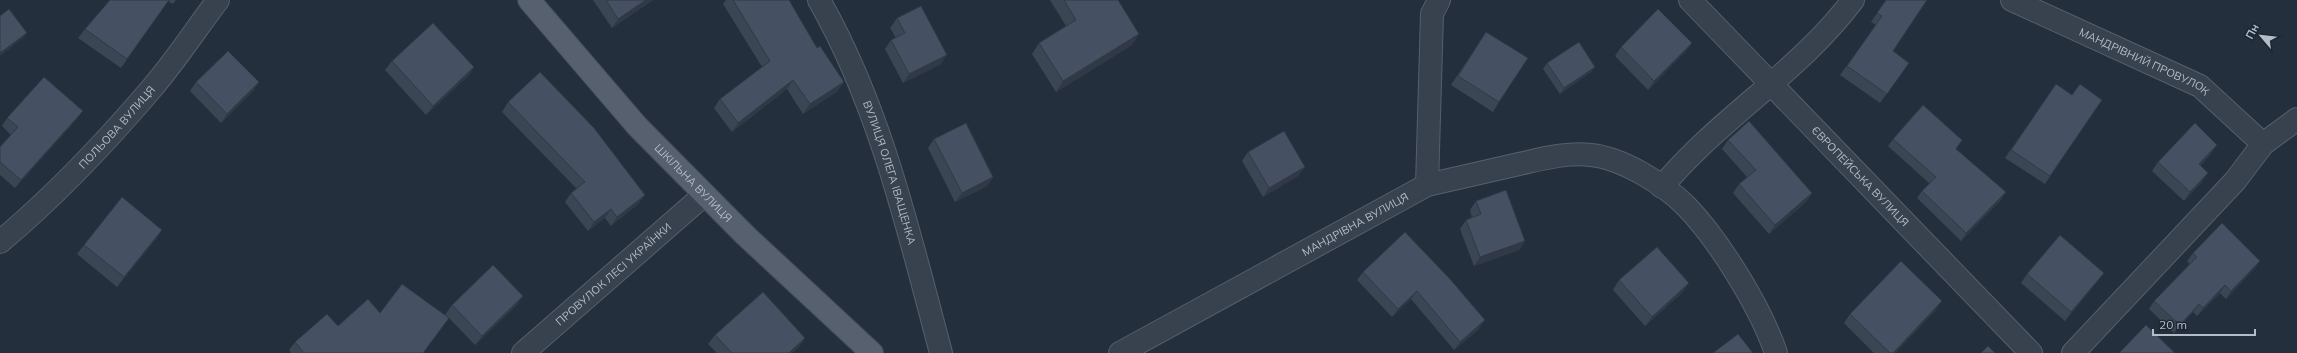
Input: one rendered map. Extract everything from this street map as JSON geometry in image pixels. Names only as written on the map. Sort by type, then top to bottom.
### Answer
[{"type":"main road","name":"ШКІЛЬНА ВУЛИЦЯ","points":[[529,0],[637,126],[790,278],[872,353]]},
{"type":"street","name":"ПОЛЬОВА ВУЛИЦЯ","points":[[0,242],[29,218],[56,191],[153,88],[218,0]]},
{"type":"street","name":"ВУЛИЦЯ ОЛЕГА ІВАЩЕНКА","points":[[820,0],[842,44],[881,140],[901,205],[941,353]]},
{"type":"street","points":[[1427,185],[1432,14],[1439,0]]},
{"type":"street","name":"ЄВРОПЕЙСЬКА ВУЛИЦЯ","points":[[1690,0],[1773,84],[2031,353]]},
{"type":"street","points":[[1662,187],[1684,161],[1701,145],[1773,84],[1829,28],[1853,0]]},
{"type":"street","name":"МАНДРІВНИЙ ПРОВУЛОК","points":[[2012,0],[2200,86],[2263,144]]},
{"type":"street","points":[[2073,353],[2235,181],[2263,144],[2297,119]]},
{"type":"street","name":"МАНДРІВНА ВУЛИЦЯ","points":[[1120,353],[1427,185],[1544,158],[1579,154],[1609,159],[1662,187],[1686,207],[1729,263],[1760,318],[1776,353]]},
{"type":"street","name":"ПРОВУЛОК ЛЕСІ УКРАЇНКИ","points":[[523,353],[704,194]]},
{"type":"building","points":[[110,0],[169,0],[127,59],[85,29]]},
{"type":"building","points":[[606,0],[646,0],[618,19]]},
{"type":"building","points":[[733,0],[789,0],[817,48],[820,46],[844,82],[810,104],[793,80],[738,123],[720,99],[770,61]]},
{"type":"building","points":[[1064,0],[1118,0],[1139,34],[1063,81],[1039,43],[1076,20]]},
{"type":"building","points":[[1886,0],[1927,0],[1893,51],[1909,63],[1887,94],[1847,66],[1882,16],[1877,13]]},
{"type":"building","points":[[921,6],[947,55],[909,74],[891,40],[905,33],[897,18]]},
{"type":"building","points":[[9,9],[27,33],[0,53],[0,16]]},
{"type":"building","points":[[1658,9],[1692,43],[1654,81],[1621,47]]},
{"type":"building","points":[[433,23],[474,67],[433,106],[392,61]]},
{"type":"building","points":[[1486,32],[1528,58],[1499,102],[1458,76]]},
{"type":"building","points":[[1579,42],[1595,67],[1564,88],[1547,63]]},
{"type":"building","points":[[228,51],[259,82],[227,114],[196,82]]},
{"type":"building","points":[[540,72],[594,128],[645,195],[617,217],[611,209],[594,222],[571,193],[585,182],[508,102]]},
{"type":"building","points":[[44,77],[83,111],[21,180],[0,162],[0,147],[18,127],[7,118]]},
{"type":"building","points":[[2056,84],[2072,95],[2080,84],[2102,100],[2050,176],[2011,150]]},
{"type":"building","points":[[1923,105],[1962,140],[1956,149],[2006,192],[1966,233],[1922,191],[1936,177],[1893,139]]},
{"type":"building","points":[[1749,121],[1812,193],[1775,225],[1739,184],[1756,170],[1728,140]]},
{"type":"building","points":[[966,123],[993,177],[962,193],[934,139]]},
{"type":"building","points":[[2195,123],[2217,145],[2199,164],[2208,173],[2190,192],[2158,162]]},
{"type":"building","points":[[1284,131],[1305,167],[1269,188],[1248,152]]},
{"type":"building","points":[[1506,190],[1525,241],[1480,257],[1466,220],[1481,214],[1476,201]]},
{"type":"building","points":[[122,197],[162,230],[124,277],[84,245]]},
{"type":"building","points":[[2222,223],[2260,261],[2231,291],[2225,285],[2203,308],[2199,304],[2180,325],[2154,301],[2197,257],[2193,253]]},
{"type":"building","points":[[1405,232],[1450,279],[1485,320],[1460,342],[1417,291],[1398,309],[1363,272]]},
{"type":"building","points":[[2060,235],[2104,273],[2071,312],[2027,274]]},
{"type":"building","points":[[1657,247],[1689,283],[1652,317],[1619,280]]},
{"type":"building","points":[[1901,261],[1942,301],[1893,353],[1890,353],[1850,314]]},
{"type":"building","points":[[493,265],[523,296],[482,336],[452,305]]},
{"type":"building","points":[[402,284],[449,318],[423,353],[304,353],[295,342],[327,314],[338,326],[368,299],[380,313]]},
{"type":"building","points":[[763,292],[805,338],[789,353],[732,353],[715,335]]},
{"type":"building","points":[[2146,325],[2175,353],[2119,353]]},
{"type":"building","points":[[1738,334],[1753,353],[1713,353]]},
{"type":"building","points":[[1988,346],[1995,353],[1981,353]]}]
